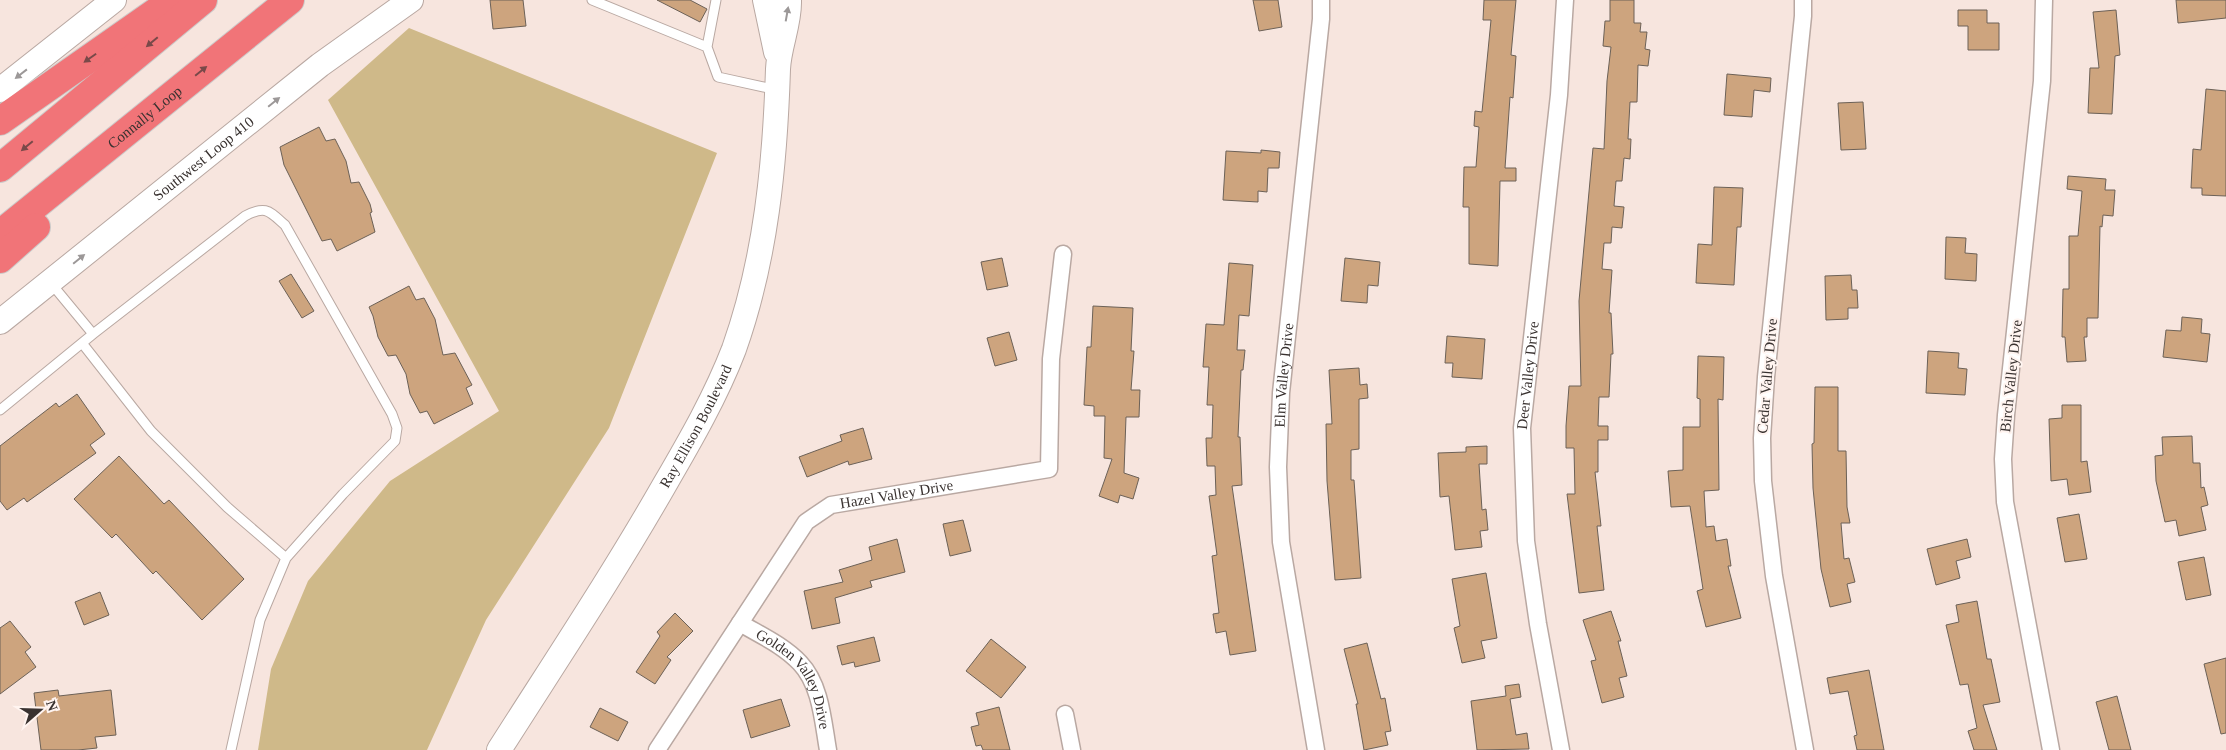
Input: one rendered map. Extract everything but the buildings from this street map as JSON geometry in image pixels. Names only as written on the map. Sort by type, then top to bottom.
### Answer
[{"type":"highway","points":[[0,121],[173,0]]},
{"type":"highway","points":[[0,168],[203,0]]},
{"type":"highway","name":"Connally Loop","points":[[0,234],[290,0]]},
{"type":"highway","points":[[0,259],[59,206],[106,148]]},
{"type":"main road","points":[[0,90],[114,0]]},
{"type":"main road","name":"Southwest Loop 410","points":[[0,322],[320,65],[411,0]]},
{"type":"main road","name":"Ray Ellison Boulevard","points":[[764,0],[778,62]]},
{"type":"main road","name":"Ray Ellison Boulevard","points":[[499,750],[632,542],[695,432],[733,349],[746,310],[763,240],[771,181],[778,62],[789,0]]},
{"type":"street","name":"Elm Valley Drive","points":[[1316,750],[1281,542],[1278,467],[1281,393],[1321,19],[1321,0]]},
{"type":"street","name":"Deer Valley Drive","points":[[1561,750],[1538,624],[1526,541],[1522,428],[1559,95],[1565,0]]},
{"type":"street","name":"Cedar Valley Drive","points":[[1803,0],[1803,16],[1766,376],[1762,438],[1763,481],[1774,576],[1806,750]]},
{"type":"street","name":"Birch Valley Drive","points":[[2044,0],[2042,81],[2006,415],[2003,459],[2006,502],[2051,750]]},
{"type":"street","name":"Hazel Valley Drive","points":[[656,750],[806,522],[831,505],[1049,469],[1051,359],[1063,254]]},
{"type":"street","name":"Golden Valley Drive","points":[[740,623],[781,647],[801,664],[814,685],[828,750]]},
{"type":"street","points":[[1065,714],[1072,750]]},
{"type":"lane","points":[[592,0],[707,47]]},
{"type":"lane","points":[[716,0],[707,47],[718,77],[777,90]]},
{"type":"lane","points":[[0,410],[82,342],[245,216],[259,209],[270,211],[285,225],[392,414],[397,428],[395,442],[343,494],[286,558],[260,620],[231,750]]},
{"type":"lane","points":[[50,282],[93,334]]},
{"type":"lane","points":[[82,342],[151,432],[227,507],[286,558]]},
{"type":"shaded area","points":[[409,28],[717,153],[609,428],[486,620],[427,750],[258,750],[271,669],[308,581],[390,481],[499,411],[328,100]]}]
